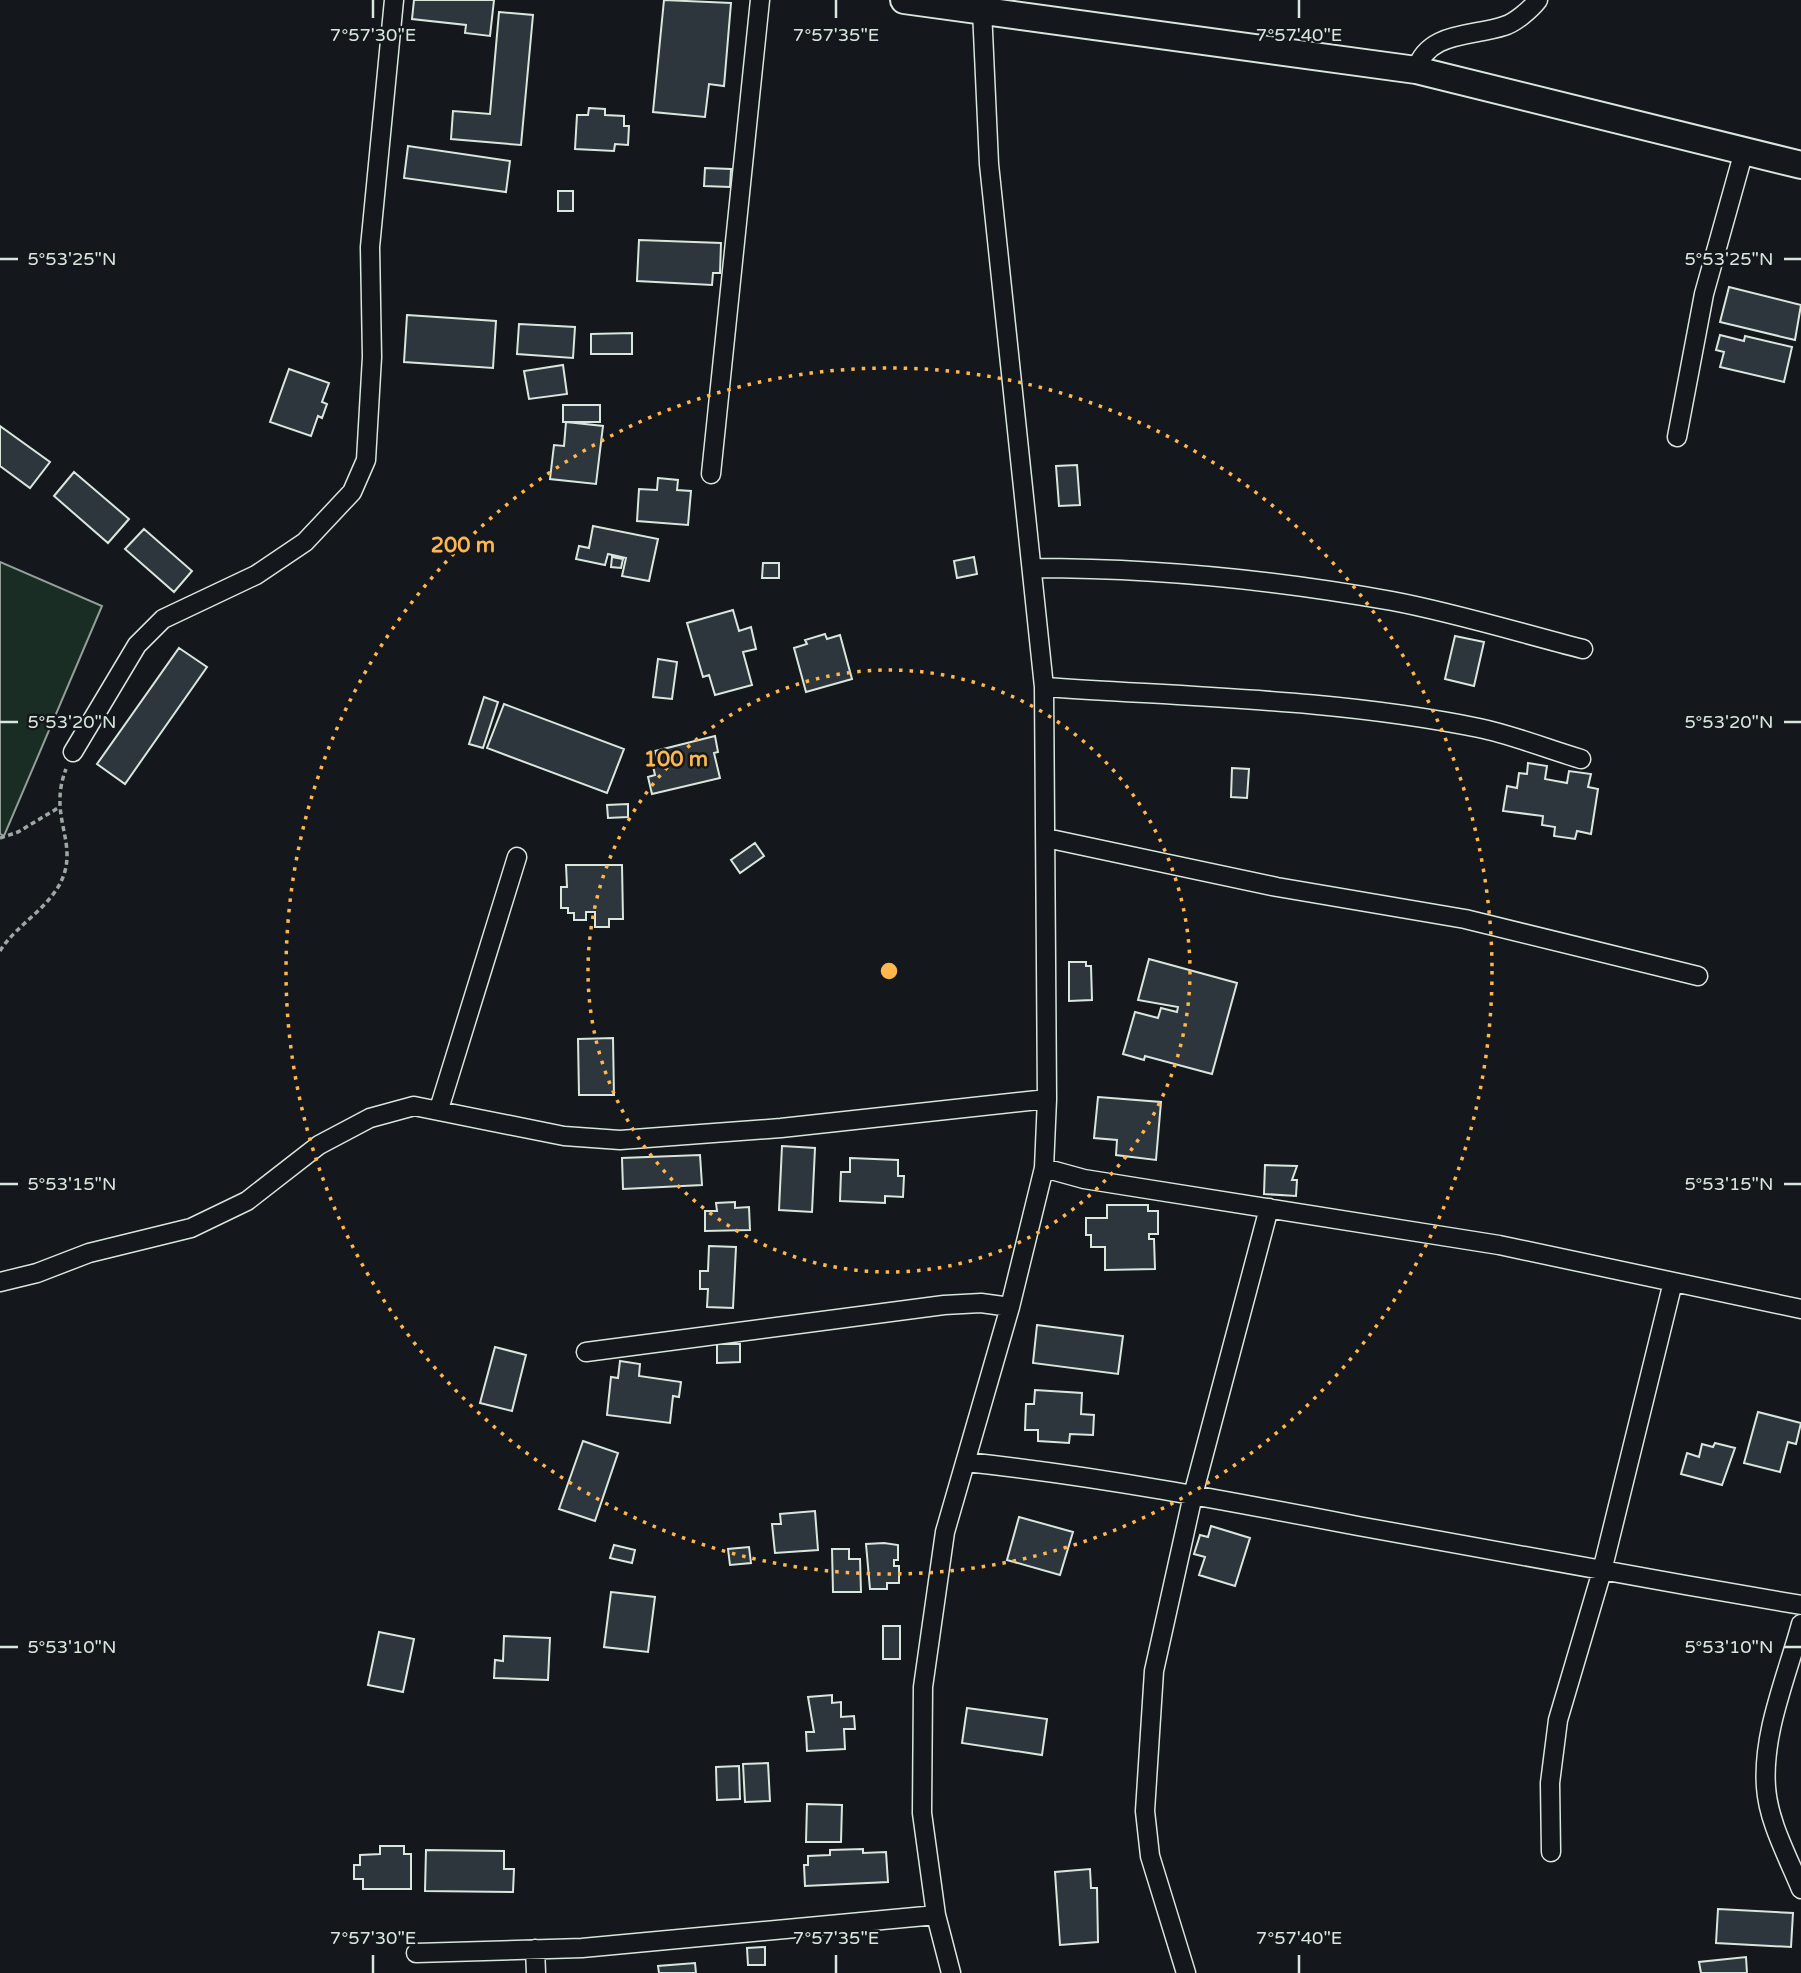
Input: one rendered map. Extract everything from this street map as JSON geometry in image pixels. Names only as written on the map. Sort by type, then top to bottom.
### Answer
[{"type":"street","points":[[73,752],[137,645],[163,619],[256,575],[306,542],[352,492],[366,460],[372,357],[370,247],[394,0]]},
{"type":"street","points":[[710,474],[760,0]]},
{"type":"street","points":[[904,0],[1416,70],[1801,165]]},
{"type":"street","points":[[1416,70],[1420,55],[1436,42],[1507,26],[1538,0]]},
{"type":"street","points":[[951,1973],[936,1915],[922,1813],[923,1687],[945,1532],[1010,1307],[1044,1168],[1047,1099],[1044,687],[989,164],[982,10]]},
{"type":"street","points":[[1677,437],[1704,294],[1744,151]]},
{"type":"street","points":[[1032,568],[1115,568],[1227,575],[1395,602],[1583,649]]},
{"type":"street","points":[[1044,687],[1307,705],[1430,720],[1482,729],[1581,759]]},
{"type":"street","points":[[1046,838],[1277,887],[1465,919],[1698,976]]},
{"type":"street","points":[[439,1109],[517,857]]},
{"type":"street","points":[[0,1282],[37,1273],[89,1253],[191,1228],[247,1201],[319,1145],[370,1118],[414,1106],[564,1136],[620,1140],[781,1128],[1047,1099]]},
{"type":"street","points":[[1044,1168],[1084,1179],[1499,1245],[1801,1309]]},
{"type":"street","points":[[1186,1973],[1150,1856],[1145,1811],[1154,1671],[1193,1495],[1269,1208]]},
{"type":"street","points":[[1551,1852],[1550,1783],[1558,1720],[1602,1571],[1673,1282]]},
{"type":"street","points":[[586,1352],[944,1305],[981,1303],[1010,1307]]},
{"type":"street","points":[[966,1462],[1048,1471],[1193,1495],[1801,1605]]},
{"type":"street","points":[[1801,1625],[1766,1754],[1766,1790],[1776,1829],[1801,1889]]},
{"type":"street","points":[[416,1953],[582,1948],[936,1915]]},
{"type":"street","points":[[535,1949],[536,1973]]},
{"type":"path","points":[[0,951],[46,902],[62,878],[66,855],[58,808],[60,787],[73,752]]},
{"type":"path","points":[[0,838],[18,832],[58,808]]},
{"type":"green space","points":[[0,562],[102,606],[4,836],[0,834]]},
{"type":"building","points":[[414,0],[494,0],[490,36],[465,33],[466,25],[412,19]]},
{"type":"building","points":[[664,0],[731,3],[724,86],[709,84],[705,117],[653,112]]},
{"type":"building","points":[[499,12],[533,15],[521,145],[451,139],[453,111],[490,114]]},
{"type":"building","points":[[589,108],[605,109],[605,115],[624,116],[624,126],[629,126],[628,145],[615,144],[614,151],[575,149],[577,115],[588,115]]},
{"type":"building","points":[[408,146],[510,161],[506,192],[404,178]]},
{"type":"building","points":[[705,168],[731,169],[730,187],[704,186]]},
{"type":"building","points":[[558,191],[573,191],[573,211],[558,211]]},
{"type":"building","points":[[639,240],[721,243],[720,273],[713,273],[712,285],[637,281]]},
{"type":"building","points":[[1729,287],[1801,305],[1795,340],[1720,322]]},
{"type":"building","points":[[407,315],[496,321],[493,368],[404,362]]},
{"type":"building","points":[[519,324],[575,327],[573,358],[517,354]]},
{"type":"building","points":[[632,333],[632,354],[591,354],[591,334]]},
{"type":"building","points":[[1720,335],[1744,341],[1745,336],[1792,347],[1784,382],[1720,367],[1724,352],[1716,350]]},
{"type":"building","points":[[563,365],[567,394],[529,399],[524,371]]},
{"type":"building","points":[[289,369],[329,383],[322,402],[327,404],[322,418],[318,416],[311,436],[270,422]]},
{"type":"building","points":[[563,405],[600,405],[600,422],[563,422]]},
{"type":"building","points":[[566,422],[603,426],[596,484],[550,479],[554,445],[564,446]]},
{"type":"building","points":[[0,426],[50,462],[30,488],[0,466]]},
{"type":"building","points":[[1077,465],[1080,505],[1059,506],[1056,466]]},
{"type":"building","points":[[74,472],[129,519],[108,543],[54,496]]},
{"type":"building","points":[[658,478],[678,480],[677,490],[691,491],[688,525],[637,521],[639,489],[657,490]]},
{"type":"building","points":[[593,526],[658,539],[649,581],[622,576],[626,558],[608,554],[605,565],[576,559],[579,546],[589,548]]},
{"type":"building","points":[[144,529],[192,571],[174,592],[125,549]]},
{"type":"building","points":[[612,557],[623,559],[621,568],[611,567]]},
{"type":"building","points":[[974,557],[977,574],[957,578],[954,561]]},
{"type":"building","points":[[763,563],[779,563],[779,578],[762,578]]},
{"type":"building","points":[[733,610],[739,631],[751,627],[756,649],[743,652],[752,685],[715,695],[709,675],[703,677],[687,623]]},
{"type":"building","points":[[825,634],[827,639],[840,635],[852,679],[806,692],[794,648],[807,644],[805,640]]},
{"type":"building","points":[[1455,636],[1484,642],[1474,686],[1445,679]]},
{"type":"building","points":[[179,648],[207,667],[125,784],[97,764]]},
{"type":"building","points":[[658,659],[677,662],[672,699],[653,697]]},
{"type":"building","points":[[484,697],[498,702],[483,748],[469,744]]},
{"type":"building","points":[[504,704],[624,749],[607,793],[487,748]]},
{"type":"building","points":[[715,736],[718,752],[714,753],[720,778],[652,794],[648,777],[655,775],[653,766],[658,764],[655,751]]},
{"type":"building","points":[[1528,763],[1547,766],[1545,779],[1567,783],[1569,771],[1591,774],[1588,787],[1598,789],[1591,834],[1577,831],[1575,839],[1554,836],[1555,827],[1542,825],[1543,816],[1503,811],[1507,786],[1517,788],[1519,773],[1527,774]]},
{"type":"building","points":[[1232,768],[1249,769],[1247,798],[1231,797]]},
{"type":"building","points":[[628,804],[628,817],[608,818],[607,805]]},
{"type":"building","points":[[755,843],[764,856],[740,873],[731,860]]},
{"type":"building","points":[[566,865],[622,865],[623,919],[609,919],[609,927],[595,927],[595,912],[586,912],[586,920],[574,920],[574,913],[568,913],[568,908],[561,908],[561,887],[567,887]]},
{"type":"building","points":[[1149,959],[1237,983],[1212,1074],[1145,1056],[1144,1060],[1123,1054],[1135,1012],[1158,1018],[1161,1008],[1177,1012],[1178,1007],[1138,1000]]},
{"type":"building","points":[[1069,962],[1086,962],[1086,966],[1091,966],[1092,1000],[1069,1001]]},
{"type":"building","points":[[613,1038],[614,1095],[579,1095],[578,1039]]},
{"type":"building","points":[[1098,1097],[1161,1102],[1156,1160],[1116,1155],[1117,1140],[1094,1138]]},
{"type":"building","points":[[782,1146],[815,1148],[812,1212],[779,1210]]},
{"type":"building","points":[[700,1155],[702,1185],[623,1189],[622,1158]]},
{"type":"building","points":[[850,1158],[898,1160],[898,1176],[904,1176],[903,1197],[885,1196],[885,1203],[840,1201],[841,1172],[850,1172]]},
{"type":"building","points":[[1265,1165],[1297,1166],[1292,1180],[1297,1180],[1296,1196],[1264,1194]]},
{"type":"building","points":[[735,1202],[735,1208],[749,1207],[750,1230],[705,1231],[705,1211],[717,1211],[716,1203]]},
{"type":"building","points":[[1107,1205],[1148,1205],[1148,1211],[1158,1211],[1158,1234],[1149,1234],[1149,1239],[1154,1239],[1155,1269],[1105,1270],[1105,1247],[1091,1247],[1091,1235],[1086,1235],[1086,1218],[1107,1218]]},
{"type":"building","points":[[709,1246],[736,1247],[733,1308],[707,1307],[708,1289],[700,1289],[700,1271],[708,1271]]},
{"type":"building","points":[[1037,1325],[1123,1336],[1118,1374],[1033,1363]]},
{"type":"building","points":[[717,1344],[740,1344],[740,1362],[717,1363]]},
{"type":"building","points":[[495,1347],[526,1355],[512,1411],[480,1403]]},
{"type":"building","points":[[620,1361],[640,1364],[639,1376],[681,1382],[679,1397],[673,1396],[670,1423],[607,1415],[611,1377],[618,1378]]},
{"type":"building","points":[[1035,1390],[1082,1393],[1081,1414],[1094,1415],[1093,1435],[1070,1434],[1069,1443],[1038,1441],[1038,1430],[1025,1430],[1026,1404],[1034,1404]]},
{"type":"building","points":[[1758,1412],[1801,1423],[1796,1444],[1788,1442],[1780,1472],[1744,1463]]},
{"type":"building","points":[[583,1441],[618,1453],[595,1521],[559,1509]]},
{"type":"building","points":[[1715,1443],[1735,1448],[1722,1485],[1681,1474],[1687,1453],[1699,1457],[1702,1444],[1713,1447]]},
{"type":"building","points":[[815,1511],[818,1550],[775,1553],[772,1524],[781,1524],[780,1514]]},
{"type":"building","points":[[1019,1517],[1073,1532],[1060,1575],[1007,1560]]},
{"type":"building","points":[[1211,1526],[1250,1538],[1235,1586],[1199,1575],[1205,1557],[1194,1554],[1200,1535],[1208,1537]]},
{"type":"building","points":[[866,1544],[898,1545],[898,1560],[894,1560],[894,1566],[899,1566],[899,1583],[887,1583],[887,1589],[870,1589]]},
{"type":"building","points":[[614,1545],[635,1550],[632,1563],[610,1558]]},
{"type":"building","points":[[749,1547],[751,1563],[730,1565],[728,1549]]},
{"type":"building","points":[[832,1549],[849,1549],[849,1559],[860,1559],[861,1592],[833,1592]]},
{"type":"building","points":[[611,1592],[655,1597],[648,1652],[604,1647]]},
{"type":"building","points":[[883,1626],[900,1626],[900,1659],[883,1659]]},
{"type":"building","points":[[379,1632],[414,1639],[403,1692],[368,1685]]},
{"type":"building","points":[[504,1636],[550,1638],[548,1680],[494,1678],[495,1660],[503,1661]]},
{"type":"building","points":[[832,1695],[832,1703],[841,1702],[841,1717],[854,1716],[855,1729],[844,1729],[845,1749],[807,1751],[806,1732],[814,1732],[808,1697]]},
{"type":"building","points":[[967,1708],[1047,1719],[1042,1755],[962,1743]]},
{"type":"building","points":[[768,1763],[770,1801],[745,1802],[743,1764]]},
{"type":"building","points":[[739,1766],[740,1799],[717,1800],[716,1767]]},
{"type":"building","points":[[807,1804],[842,1805],[841,1842],[806,1842]]},
{"type":"building","points":[[380,1846],[404,1846],[404,1854],[411,1854],[411,1889],[363,1889],[363,1879],[354,1879],[354,1865],[360,1865],[360,1855],[380,1854]]},
{"type":"building","points":[[863,1849],[863,1853],[886,1852],[888,1882],[805,1886],[804,1865],[808,1865],[808,1856],[830,1855],[830,1850]]},
{"type":"building","points":[[426,1850],[504,1851],[504,1869],[514,1869],[513,1892],[425,1891]]},
{"type":"building","points":[[1090,1869],[1091,1888],[1097,1888],[1098,1942],[1060,1945],[1055,1872]]},
{"type":"building","points":[[1718,1909],[1793,1913],[1791,1947],[1716,1943]]},
{"type":"building","points":[[765,1947],[765,1965],[748,1965],[747,1948]]},
{"type":"building","points":[[1746,1957],[1747,1973],[1701,1973],[1699,1962]]},
{"type":"building","points":[[695,1963],[696,1973],[659,1973],[658,1966]]}]
